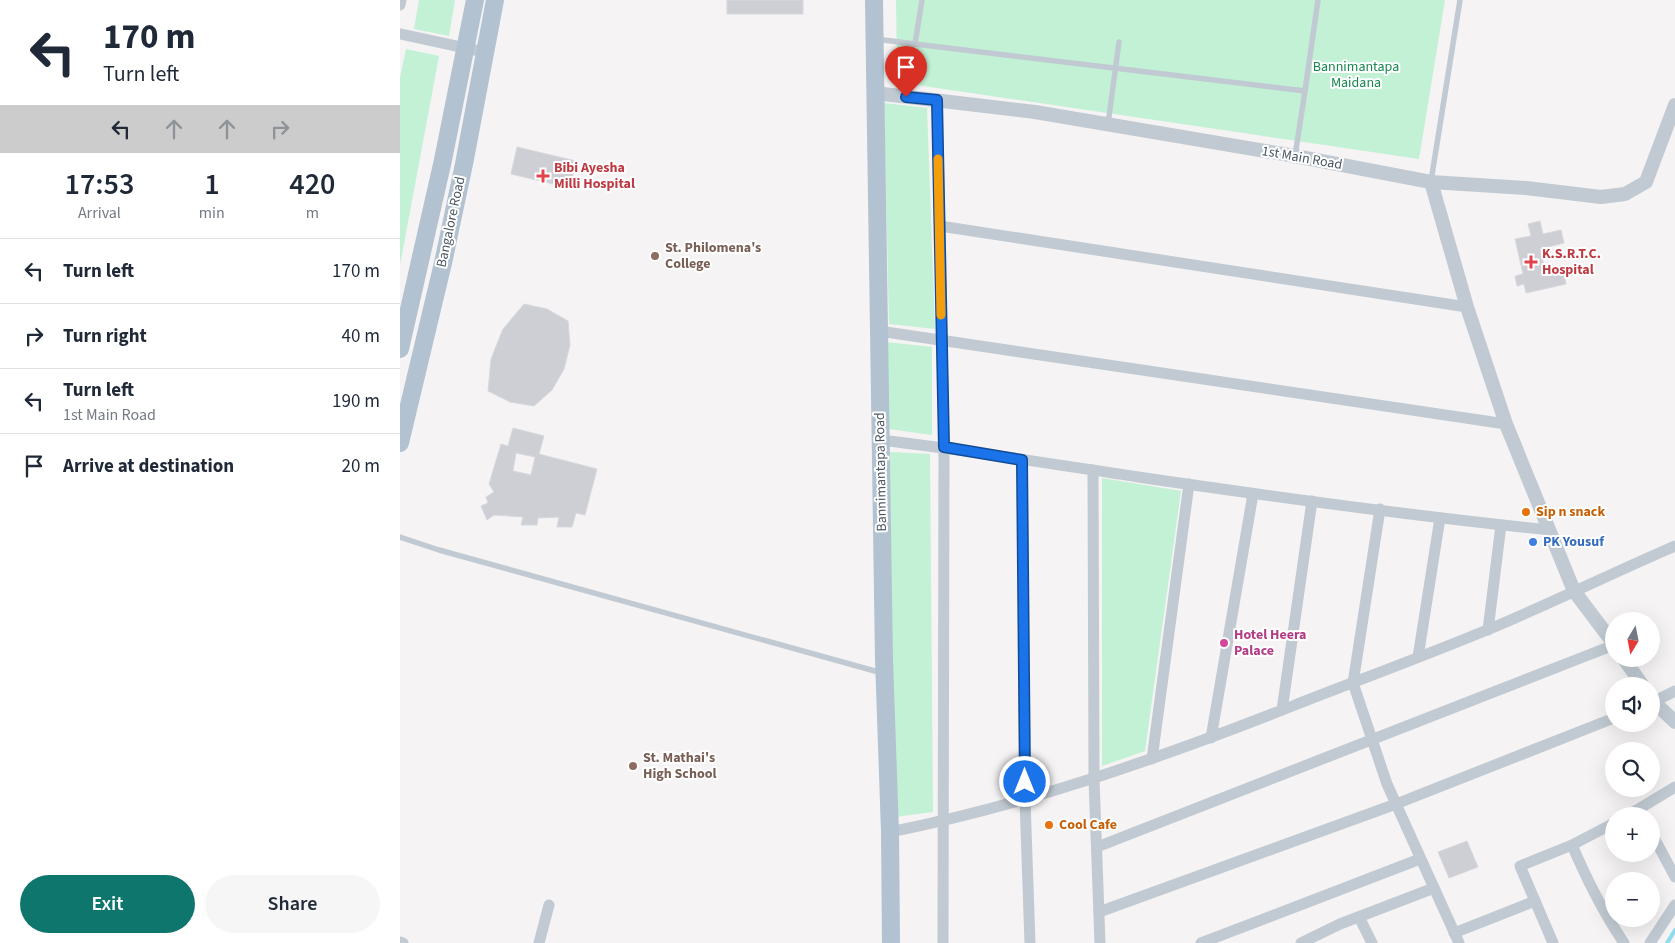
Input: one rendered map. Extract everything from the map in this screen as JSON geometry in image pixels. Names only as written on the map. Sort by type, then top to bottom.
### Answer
[{"type":"main road","name":"Bangalore Road","points":[[400,349],[443,160],[475,0]]},
{"type":"main road","name":"Bangalore Road","points":[[400,443],[402,425],[460,182],[495,0]]},
{"type":"main road","name":"Bannimantapa Road","points":[[874,0],[884,674],[890,832],[891,943]]},
{"type":"street","points":[[400,5],[401,0]]},
{"type":"street","points":[[400,34],[484,52]]},
{"type":"street","name":"1st Main Road","points":[[875,94],[1035,112],[1295,156],[1431,182],[1526,188],[1601,197],[1625,194],[1646,182],[1675,105]]},
{"type":"street","points":[[937,100],[944,447],[942,943]]},
{"type":"street","points":[[1431,182],[1467,306],[1506,424],[1574,591],[1605,633]]},
{"type":"street","points":[[940,226],[1467,306]]},
{"type":"street","points":[[879,331],[1506,424]]},
{"type":"street","points":[[880,440],[944,447],[1253,494],[1550,530]]},
{"type":"street","points":[[1022,460],[1025,800],[1030,943]]},
{"type":"street","points":[[1093,470],[1094,779],[1100,943]]},
{"type":"street","points":[[1152,759],[1189,484]]},
{"type":"street","points":[[1211,738],[1253,494]]},
{"type":"street","points":[[1282,710],[1312,501]]},
{"type":"street","points":[[1380,509],[1353,683],[1387,784],[1456,938],[1535,901]]},
{"type":"street","points":[[1418,657],[1440,518]]},
{"type":"street","points":[[1488,630],[1500,525]]},
{"type":"street","points":[[890,832],[943,821],[1025,800],[1094,779],[1211,738],[1488,630],[1675,546]]},
{"type":"street","points":[[1096,847],[1373,741],[1605,649]]},
{"type":"street","points":[[1660,698],[1675,691]]},
{"type":"street","points":[[1660,708],[1675,722]]},
{"type":"street","points":[[1099,912],[1396,804],[1605,722]]},
{"type":"street","points":[[1648,807],[1675,788]]},
{"type":"street","points":[[1553,943],[1520,866],[1572,845],[1605,828]]},
{"type":"street","points":[[1572,845],[1592,890],[1624,943]]},
{"type":"street","points":[[1660,848],[1675,876]]},
{"type":"street","points":[[1201,943],[1420,859]]},
{"type":"street","points":[[1301,943],[1359,917],[1434,888]]},
{"type":"street","points":[[539,943],[549,905]]},
{"type":"street","points":[[1650,943],[1675,905]]},
{"type":"street","points":[[1359,917],[1372,943]]},
{"type":"lane","points":[[915,44],[922,0]]},
{"type":"lane","points":[[1295,156],[1318,0]]},
{"type":"lane","points":[[1431,182],[1460,0]]},
{"type":"lane","points":[[874,39],[1305,91]]},
{"type":"lane","points":[[1108,124],[1119,42]]},
{"type":"lane","points":[[400,537],[439,550],[884,674]]},
{"type":"green space","points":[[419,0],[455,0],[449,36],[414,29]]},
{"type":"green space","name":"Bannimantapa Maidana","points":[[896,0],[1445,0],[1419,159],[910,84],[897,65]]},
{"type":"green space","points":[[406,49],[439,56],[400,265],[400,78]]},
{"type":"green space","points":[[884,103],[927,108],[935,329],[889,324]]},
{"type":"green space","points":[[886,342],[932,347],[932,435],[889,429]]},
{"type":"green space","points":[[889,452],[930,454],[933,812],[895,817]]},
{"type":"green space","points":[[1102,478],[1181,491],[1145,751],[1102,766]]},
{"type":"building","points":[[727,0],[803,0],[803,14],[727,14]]},
{"type":"building","points":[[517,147],[576,161],[570,188],[511,174]]},
{"type":"building","points":[[1540,221],[1543,234],[1561,230],[1564,243],[1540,249],[1545,270],[1562,266],[1566,284],[1526,293],[1524,284],[1517,286],[1515,276],[1523,274],[1515,239],[1531,236],[1528,224]]},
{"type":"building","points":[[524,304],[547,309],[568,321],[570,345],[564,369],[552,390],[534,406],[510,402],[488,391],[491,359],[503,329]]},
{"type":"building","points":[[513,428],[544,436],[539,454],[597,469],[585,515],[576,513],[572,527],[557,527],[559,517],[538,518],[537,525],[521,525],[523,517],[494,515],[487,520],[481,506],[488,503],[486,497],[494,492],[489,484],[501,444],[508,446]],"holes":[[[516,453],[535,457],[531,475],[513,471]]]},
{"type":"building","points":[[1467,841],[1478,867],[1449,878],[1438,852]]},
{"type":"waterway","points":[[1667,943],[1675,930]]},
{"type":"slow traffic","points":[[938,159],[941,315]]},
{"type":"place","name":"Bibi Ayesha Milli Hospital","points":[[543,176]]},
{"type":"place","name":"St. Philomena's College","points":[[655,256]]},
{"type":"place","name":"K.S.R.T.C. Hospital","points":[[1531,262]]},
{"type":"place","name":"Sip n snack","points":[[1526,512]]},
{"type":"place","name":"PK Yousuf","points":[[1533,542]]},
{"type":"place","name":"Hotel Heera Palace","points":[[1224,643]]},
{"type":"place","name":"St. Mathai's High School","points":[[633,766]]},
{"type":"place","name":"Cool Cafe","points":[[1049,825]]},
{"type":"route","points":[[906,97],[937,100],[944,447],[1022,460],[1025,782]]}]
